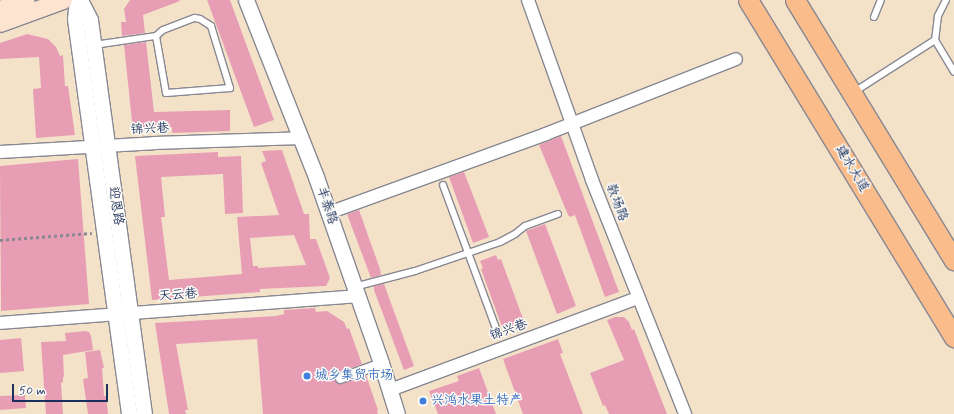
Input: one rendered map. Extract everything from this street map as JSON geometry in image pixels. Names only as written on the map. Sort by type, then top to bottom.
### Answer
[{"type":"main road","points":[[0,9],[25,0]]},
{"type":"main road","points":[[0,23],[63,0]]},
{"type":"main road","name":"建水大道","points":[[748,0],[954,337]]},
{"type":"main road","points":[[795,0],[954,260]]},
{"type":"street","name":"迎恩路","points":[[77,0],[75,19],[100,146],[123,314],[130,414]]},
{"type":"street","name":"迎恩路","points":[[80,0],[90,20],[93,45],[105,232],[144,414]]},
{"type":"street","name":"丰泰路","points":[[246,0],[301,138],[381,363],[397,414]]},
{"type":"street","name":"教场路","points":[[528,0],[572,123],[638,298],[685,414]]},
{"type":"street","points":[[328,213],[572,123],[736,59]]},
{"type":"street","name":"锦兴巷","points":[[0,152],[100,146],[301,138]]},
{"type":"street","name":"天云巷","points":[[0,323],[123,314],[356,292]]},
{"type":"street","name":"锦兴巷","points":[[390,390],[638,298]]},
{"type":"street","points":[[340,378],[381,363]]},
{"type":"lane","points":[[874,17],[881,0]]},
{"type":"lane","points":[[946,0],[938,16],[935,40],[954,72]]},
{"type":"lane","points":[[93,45],[156,36],[163,30],[195,18],[208,23],[211,26],[230,88],[166,93],[156,36]]},
{"type":"lane","points":[[852,93],[935,40]]},
{"type":"lane","points":[[443,184],[497,331]]},
{"type":"lane","points":[[356,292],[500,242],[515,234],[525,226],[558,214]]},
{"type":"path","points":[[0,240],[105,232]]},
{"type":"building","points":[[130,0],[180,1],[143,15],[145,33],[122,36],[121,22],[126,22],[124,9]]},
{"type":"building","points":[[207,0],[230,0],[274,120],[254,127]]},
{"type":"building","points":[[27,34],[48,39],[56,47],[60,56],[63,55],[65,86],[68,86],[75,135],[36,138],[33,89],[41,88],[39,57],[0,59],[0,43]]},
{"type":"building","points":[[146,42],[154,112],[230,110],[230,131],[172,133],[172,127],[133,131],[124,45]]},
{"type":"building","points":[[561,136],[619,292],[605,297],[575,215],[570,217],[568,215],[539,145]]},
{"type":"building","points":[[282,150],[304,214],[309,214],[310,239],[316,239],[330,278],[326,286],[260,289],[260,292],[152,300],[135,156],[218,152],[218,157],[241,156],[243,213],[225,214],[223,174],[161,177],[165,217],[161,217],[169,280],[242,274],[237,217],[279,215],[261,163],[266,161],[262,151]],"holes":[[[294,235],[306,265],[258,268],[258,266],[253,266],[250,238]]]},
{"type":"building","points":[[78,159],[89,304],[1,311],[0,166]]},
{"type":"building","points":[[464,172],[489,237],[473,243],[449,177]]},
{"type":"building","points":[[359,210],[380,269],[381,275],[371,278],[347,214]]},
{"type":"building","points":[[545,224],[576,306],[557,314],[526,231]]},
{"type":"building","points":[[496,255],[498,260],[501,259],[525,324],[507,332],[505,326],[502,327],[481,269],[483,268],[480,261]]},
{"type":"building","points":[[384,284],[414,366],[404,370],[374,290],[374,286]]},
{"type":"building","points":[[315,308],[316,312],[327,311],[344,322],[347,329],[349,328],[362,364],[338,373],[334,377],[335,380],[342,384],[366,375],[378,414],[263,414],[257,339],[176,344],[188,410],[185,410],[186,414],[169,414],[155,323],[276,316],[284,314],[284,310]]},
{"type":"building","points":[[615,317],[624,317],[629,322],[632,330],[634,329],[667,414],[609,414],[605,405],[603,406],[590,373],[624,360],[607,320]]},
{"type":"building","points":[[89,332],[91,336],[93,350],[63,355],[64,377],[63,382],[61,383],[63,414],[46,414],[41,342],[66,341],[65,333]]},
{"type":"building","points":[[21,338],[24,371],[0,373],[0,340]]},
{"type":"building","points":[[558,339],[563,353],[560,354],[583,414],[523,414],[503,359]]},
{"type":"building","points":[[100,350],[104,368],[102,368],[104,396],[106,396],[108,414],[88,414],[83,379],[88,378],[85,352]]},
{"type":"building","points":[[479,368],[496,414],[438,414],[429,391],[459,381],[457,376]]},
{"type":"building","points":[[25,395],[26,408],[0,410],[0,396]]},
{"type":"place","name":"城乡集贸市场","points":[[307,376]]},
{"type":"place","name":"兴鸿水果土特产","points":[[423,401]]}]
